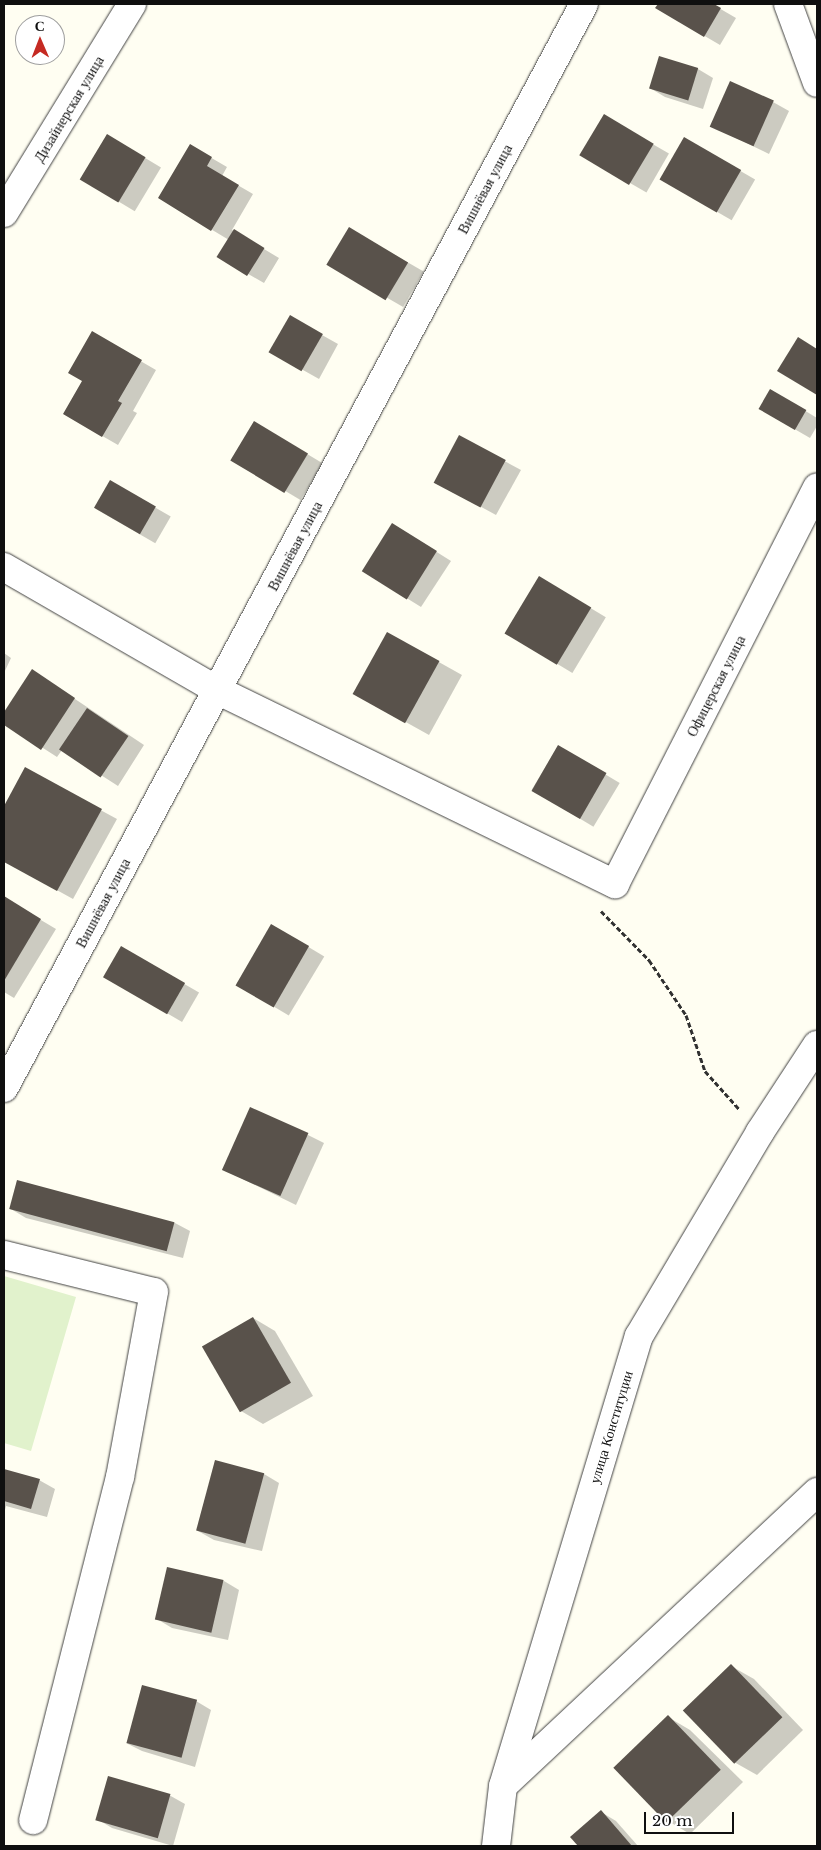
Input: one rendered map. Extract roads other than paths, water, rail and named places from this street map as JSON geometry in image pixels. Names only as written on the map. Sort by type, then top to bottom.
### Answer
[{"type":"street","name":"Дизайнерская улица","points":[[4,213],[132,4]]},
{"type":"street","name":"Вишнёвая улица","points":[[4,1088],[584,4]]},
{"type":"street","points":[[788,4],[817,83]]},
{"type":"street","name":"Офицерская улица","points":[[218,690],[615,884],[817,488]]},
{"type":"street","points":[[4,567],[218,690]]},
{"type":"street","name":"улица Конституции","points":[[496,1846],[503,1786],[639,1336],[760,1132],[817,1045]]},
{"type":"street","points":[[4,1255],[154,1292],[120,1476],[33,1820]]},
{"type":"street","points":[[503,1786],[817,1492]]}]
